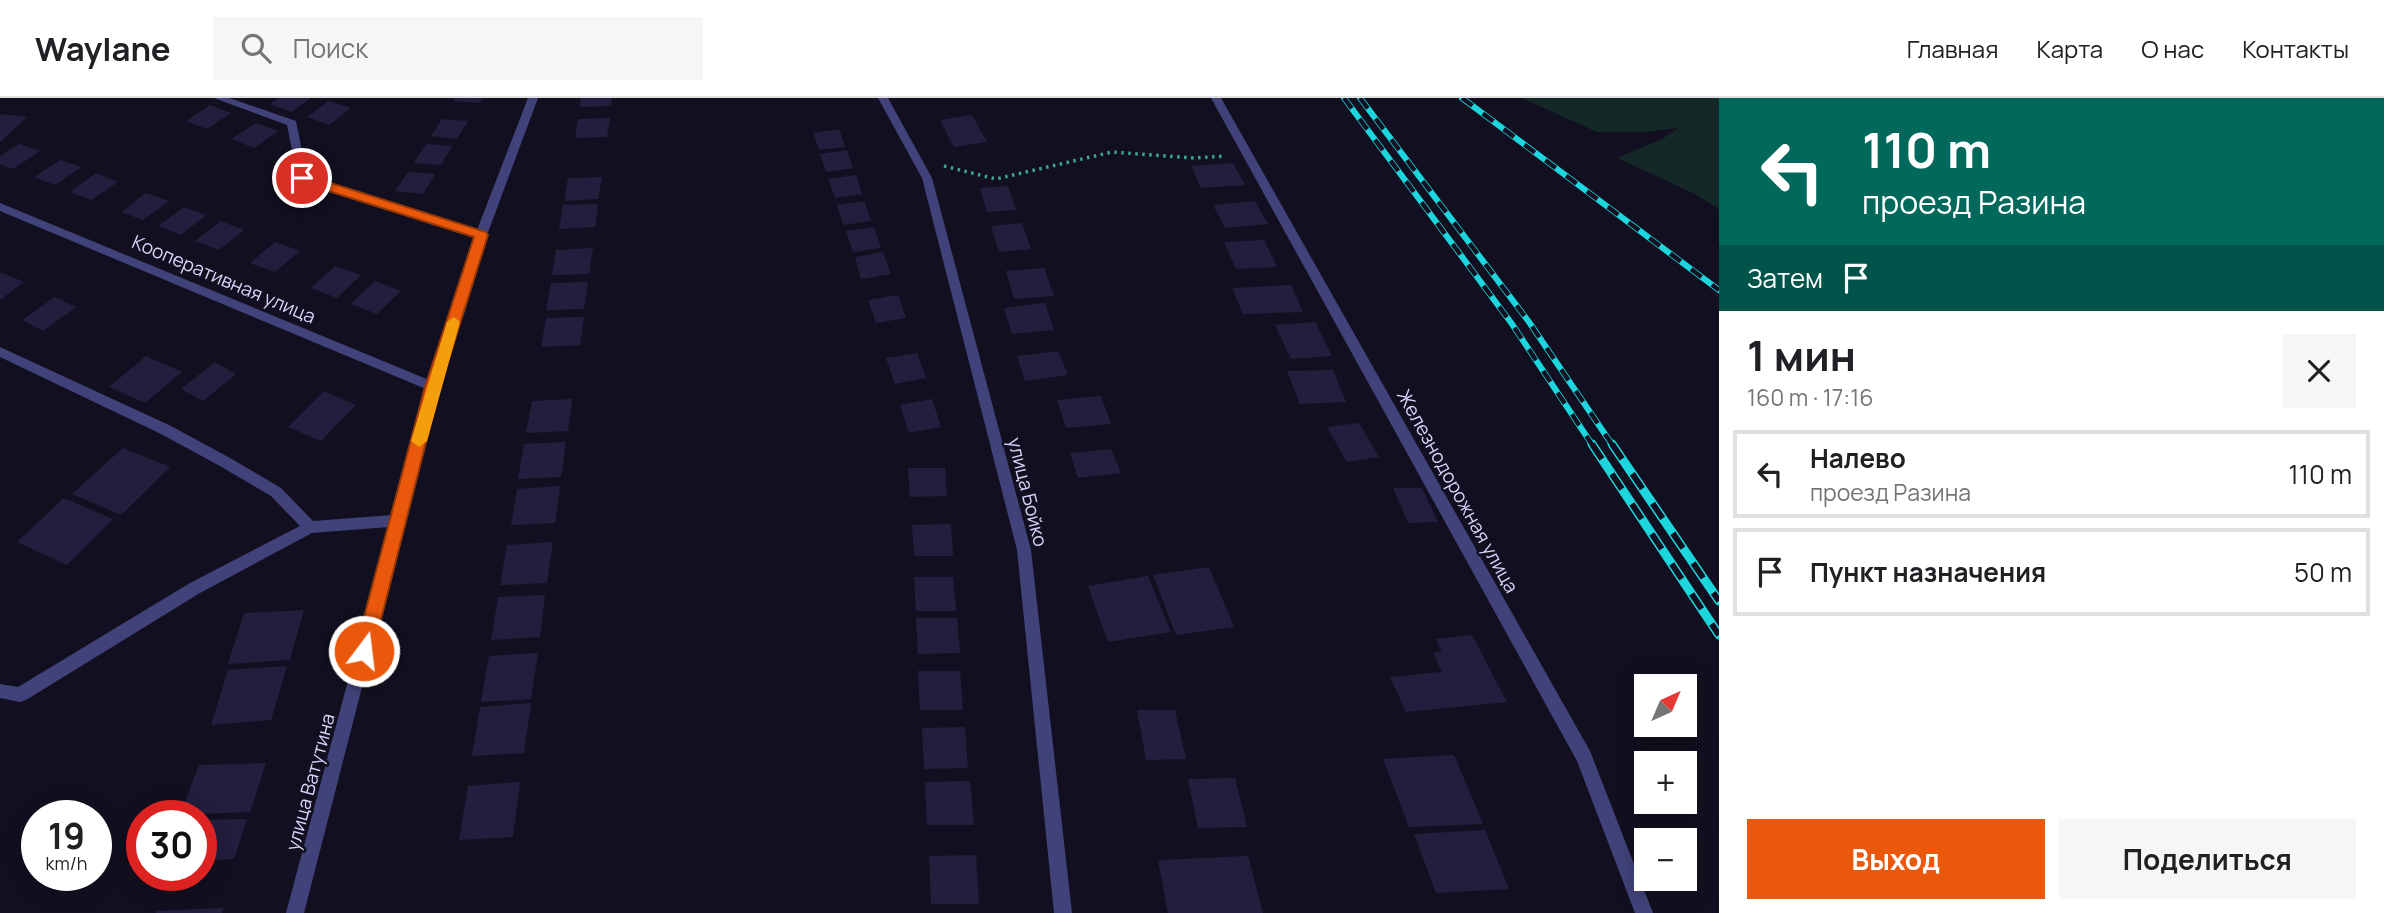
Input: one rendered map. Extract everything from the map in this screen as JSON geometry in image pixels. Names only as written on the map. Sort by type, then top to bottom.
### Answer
[{"type":"street","points":[[219,98],[292,123],[302,178],[481,235]]},
{"type":"street","name":"улица Ватутина","points":[[295,913],[433,387],[481,235],[533,98]]},
{"type":"street","name":"улица Бойко","points":[[883,98],[927,178],[1024,550],[1063,913]]},
{"type":"street","name":"Железнодорожная улица","points":[[1216,98],[1584,757],[1644,913]]},
{"type":"street","name":"Кооперативная улица","points":[[0,207],[433,387]]},
{"type":"street","points":[[0,352],[166,430],[225,462],[276,492],[310,527]]},
{"type":"street","points":[[0,691],[20,695],[195,587],[310,527],[399,520]]},
{"type":"path","points":[[916,159],[996,179],[1112,152],[1194,158],[1249,155]]},
{"type":"green space","points":[[1522,98],[1719,98],[1719,209],[1695,194],[1617,158],[1662,139],[1678,128],[1645,132],[1597,132]]},
{"type":"building","points":[[279,98],[311,98],[291,112],[270,104]]},
{"type":"building","points":[[455,98],[482,98],[479,103],[453,101]]},
{"type":"building","points":[[581,98],[612,98],[611,106],[580,107]]},
{"type":"building","points":[[329,101],[351,108],[329,125],[307,117]]},
{"type":"building","points":[[210,105],[231,113],[207,129],[186,121]]},
{"type":"building","points":[[972,115],[987,142],[954,147],[940,120]]},
{"type":"building","points":[[0,116],[27,117],[0,142]]},
{"type":"building","points":[[610,118],[607,137],[575,138],[578,119]]},
{"type":"building","points":[[442,119],[468,121],[457,139],[431,136]]},
{"type":"building","points":[[256,123],[278,131],[254,148],[232,139]]},
{"type":"building","points":[[839,129],[845,147],[819,150],[813,133]]},
{"type":"building","points":[[19,144],[40,151],[13,169],[0,164],[0,156]]},
{"type":"building","points":[[426,144],[452,146],[441,165],[414,163]]},
{"type":"building","points":[[847,150],[853,168],[826,172],[820,154]]},
{"type":"building","points":[[60,160],[82,167],[55,185],[34,177]]},
{"type":"building","points":[[1233,163],[1245,185],[1201,188],[1191,166]]},
{"type":"building","points":[[408,172],[435,174],[423,194],[395,191]]},
{"type":"building","points":[[96,173],[118,182],[91,200],[70,192]]},
{"type":"building","points":[[856,175],[862,194],[835,198],[828,179]]},
{"type":"building","points":[[602,177],[598,199],[564,201],[568,178]]},
{"type":"building","points":[[1008,186],[1016,210],[987,212],[980,188]]},
{"type":"building","points":[[146,193],[169,201],[143,220],[121,212]]},
{"type":"building","points":[[864,201],[871,221],[843,225],[837,205]]},
{"type":"building","points":[[1255,201],[1268,224],[1225,228],[1213,205]]},
{"type":"building","points":[[598,204],[595,227],[559,229],[563,205]]},
{"type":"building","points":[[184,207],[206,215],[181,235],[158,226]]},
{"type":"building","points":[[221,221],[244,230],[219,250],[195,241]]},
{"type":"building","points":[[1022,223],[1031,249],[999,252],[991,226]]},
{"type":"building","points":[[874,227],[881,248],[853,252],[846,231]]},
{"type":"building","points":[[1264,240],[1277,267],[1236,269],[1224,242]]},
{"type":"building","points":[[275,242],[300,251],[275,272],[250,263]]},
{"type":"building","points":[[593,248],[589,274],[552,275],[556,250]]},
{"type":"building","points":[[883,252],[891,274],[861,279],[855,257]]},
{"type":"building","points":[[335,266],[361,275],[337,298],[311,288]]},
{"type":"building","points":[[1044,268],[1054,296],[1014,299],[1006,271]]},
{"type":"building","points":[[0,272],[24,282],[0,300]]},
{"type":"building","points":[[375,281],[401,291],[377,314],[351,304]]},
{"type":"building","points":[[588,282],[584,309],[546,310],[551,283]]},
{"type":"building","points":[[1291,285],[1303,312],[1243,314],[1232,288]]},
{"type":"building","points":[[898,295],[906,318],[876,323],[868,300]]},
{"type":"building","points":[[55,297],[76,307],[43,331],[22,320]]},
{"type":"building","points":[[1045,303],[1054,330],[1012,334],[1004,308]]},
{"type":"building","points":[[584,317],[580,345],[541,347],[546,318]]},
{"type":"building","points":[[1315,322],[1332,356],[1291,359],[1275,325]]},
{"type":"building","points":[[1058,351],[1068,375],[1025,381],[1017,356]]},
{"type":"building","points":[[917,353],[926,378],[895,384],[886,358]]},
{"type":"building","points":[[146,356],[182,372],[145,403],[109,387]]},
{"type":"building","points":[[215,362],[236,374],[203,401],[181,389]]},
{"type":"building","points":[[1333,370],[1346,402],[1300,404],[1287,371]]},
{"type":"building","points":[[324,391],[356,405],[321,441],[288,427]]},
{"type":"building","points":[[1101,396],[1111,424],[1066,428],[1057,400]]},
{"type":"building","points":[[572,399],[568,431],[526,433],[532,401]]},
{"type":"building","points":[[932,399],[941,427],[909,433],[900,405]]},
{"type":"building","points":[[1359,423],[1379,457],[1347,462],[1327,427]]},
{"type":"building","points":[[566,442],[561,477],[518,479],[524,444]]},
{"type":"building","points":[[123,448],[170,467],[121,515],[72,494]]},
{"type":"building","points":[[1111,449],[1121,473],[1078,478],[1070,453]]},
{"type":"building","points":[[908,468],[945,468],[947,496],[910,497]]},
{"type":"building","points":[[560,486],[555,523],[511,525],[517,489]]},
{"type":"building","points":[[1393,488],[1422,488],[1438,522],[1408,523]]},
{"type":"building","points":[[64,498],[113,519],[67,565],[17,542]]},
{"type":"building","points":[[951,524],[953,556],[914,556],[912,525]]},
{"type":"building","points":[[553,542],[547,583],[500,585],[507,545]]},
{"type":"building","points":[[1209,567],[1234,627],[1176,635],[1153,575]]},
{"type":"building","points":[[1148,576],[1171,632],[1108,642],[1088,586]]},
{"type":"building","points":[[914,577],[953,577],[956,611],[916,611]]},
{"type":"building","points":[[545,595],[540,637],[491,640],[498,597]]},
{"type":"building","points":[[304,610],[290,660],[228,664],[244,613]]},
{"type":"building","points":[[916,618],[957,618],[960,653],[918,654]]},
{"type":"building","points":[[1472,635],[1507,702],[1406,712],[1390,677],[1442,672],[1433,652],[1442,652],[1436,639]]},
{"type":"building","points":[[538,653],[531,699],[481,702],[489,656]]},
{"type":"building","points":[[287,666],[271,720],[211,725],[228,670]]},
{"type":"building","points":[[918,671],[960,671],[963,710],[920,710]]},
{"type":"building","points":[[531,703],[524,753],[472,756],[480,707]]},
{"type":"building","points":[[1137,710],[1175,710],[1186,759],[1146,760]]},
{"type":"building","points":[[965,727],[968,768],[924,769],[922,728]]},
{"type":"building","points":[[1454,755],[1483,824],[1409,827],[1383,759]]},
{"type":"building","points":[[266,763],[250,812],[217,813],[217,800],[186,800],[199,765]]},
{"type":"building","points":[[1235,778],[1247,827],[1198,828],[1188,779]]},
{"type":"building","points":[[970,781],[974,825],[927,825],[925,782]]},
{"type":"building","points":[[520,782],[513,837],[459,840],[468,786]]},
{"type":"building","points":[[247,819],[234,859],[217,860],[217,820]]},
{"type":"building","points":[[1485,830],[1509,889],[1436,893],[1414,834]]},
{"type":"building","points":[[976,855],[979,904],[931,904],[929,856]]},
{"type":"building","points":[[1248,856],[1263,913],[1168,913],[1158,860]]},
{"type":"building","points":[[224,908],[222,913],[156,913],[156,911]]},
{"type":"railway","points":[[1344,98],[1512,324],[1593,446]]},
{"type":"railway","points":[[1360,98],[1529,322],[1613,446]]},
{"type":"railway","points":[[1462,98],[1719,290]]},
{"type":"railway","points":[[1592,444],[1719,635]]},
{"type":"railway","points":[[1612,444],[1719,601]]},
{"type":"slow traffic","points":[[419,441],[454,322]]},
{"type":"route","points":[[302,178],[481,235],[433,387],[364,651]]}]
